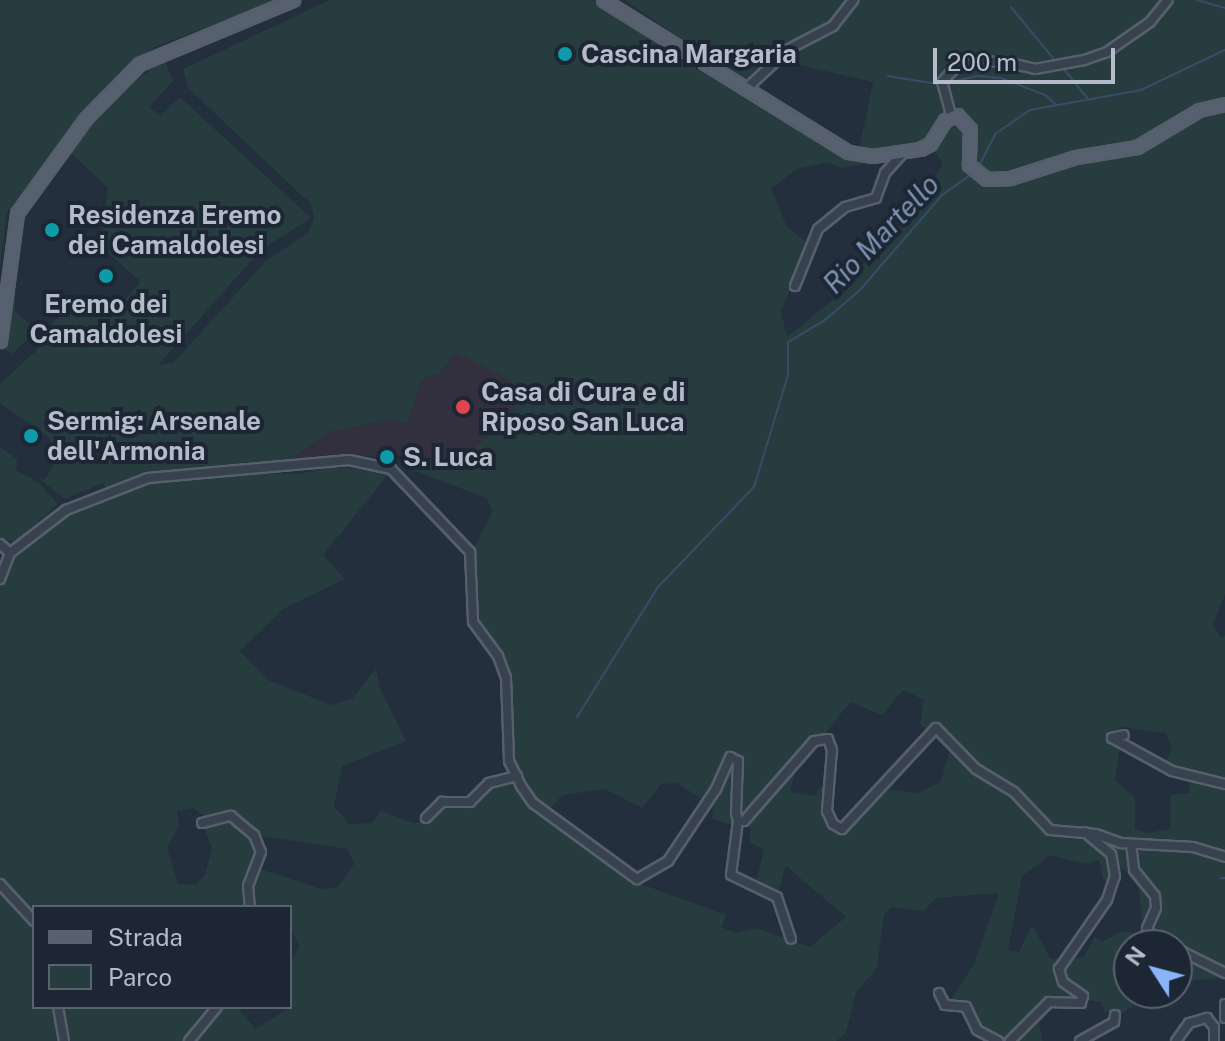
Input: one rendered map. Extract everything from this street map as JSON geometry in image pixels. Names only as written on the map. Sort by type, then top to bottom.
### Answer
[{"type":"main road","points":[[0,341],[17,213],[86,118],[139,64],[293,0]]},
{"type":"main road","points":[[603,0],[848,152],[902,154],[930,144],[951,115],[963,117],[970,129],[969,165],[986,179],[997,180],[1137,147],[1199,110],[1225,104]]},
{"type":"street","points":[[745,90],[789,49],[833,26],[853,0]]},
{"type":"street","points":[[951,115],[942,82],[958,65],[1001,61],[1035,69],[1084,60],[1150,22],[1168,0]]},
{"type":"street","points":[[795,286],[818,229],[845,207],[876,198],[885,173],[902,154]]},
{"type":"street","points":[[0,579],[10,553],[71,508],[148,478],[349,460],[391,469],[419,504],[470,552],[473,622],[498,656],[506,678],[509,759],[533,803],[637,879],[668,861],[734,756],[738,821],[731,875],[777,897],[791,939]]},
{"type":"street","points":[[0,544],[10,553]]},
{"type":"street","points":[[738,821],[744,821],[791,764],[822,736],[832,750],[827,811],[833,824],[842,829],[936,728],[976,769],[1014,792],[1050,830],[1085,832],[1131,844],[1193,847],[1225,857]]},
{"type":"street","points":[[1124,735],[1112,738],[1182,775],[1225,784]]},
{"type":"street","points":[[426,818],[442,802],[470,802],[489,783],[517,776]]},
{"type":"street","points":[[202,823],[231,816],[254,835],[261,852],[248,886],[250,905]]},
{"type":"street","points":[[1010,1041],[1049,1002],[1081,1003],[1079,991],[1063,982],[1059,969],[1107,900],[1115,876],[1111,854],[1085,832]]},
{"type":"street","points":[[1131,844],[1134,870],[1155,896],[1156,908],[1148,929]]},
{"type":"street","points":[[0,884],[32,919]]},
{"type":"street","points":[[1193,957],[1225,973]]},
{"type":"street","points":[[939,993],[945,1005],[966,1007],[977,1030],[998,1041]]},
{"type":"street","points":[[1225,1004],[1225,1018]]},
{"type":"street","points":[[58,1009],[64,1041]]},
{"type":"street","points":[[189,1041],[215,1009]]},
{"type":"street","points":[[1080,1041],[1114,1022],[1115,1015]]},
{"type":"street","points":[[1176,1041],[1189,1023],[1207,1018],[1214,1027],[1214,1041]]},
{"type":"shaded area","name":"Casa di Cura e di Riposo San Luca","points":[[455,351],[484,363],[509,379],[517,392],[514,416],[462,458],[424,462],[395,454],[285,463],[329,432],[390,419],[408,423],[421,380],[440,373]]},
{"type":"green space","points":[[0,0],[279,0],[154,47],[110,82],[7,212],[0,266]]},
{"type":"green space","points":[[330,0],[593,0],[840,156],[868,163],[842,168],[827,162],[797,169],[771,189],[787,227],[808,244],[781,312],[787,337],[854,283],[878,235],[912,217],[943,163],[928,140],[889,151],[859,150],[873,82],[769,58],[744,82],[625,0],[1225,0],[1225,594],[1213,625],[1220,637],[1225,636],[1225,977],[1193,981],[1193,929],[1143,929],[1139,889],[1124,869],[1112,871],[1109,881],[1103,879],[1099,860],[1085,864],[1050,855],[1022,876],[1008,950],[1019,952],[1032,925],[1051,959],[1083,958],[1095,937],[1102,942],[1113,936],[1113,1009],[1129,1009],[1122,1013],[1104,1012],[1101,1002],[1060,997],[1035,1006],[1043,1041],[1002,1041],[979,1028],[970,1010],[951,999],[974,964],[999,893],[936,898],[924,911],[891,907],[884,914],[877,968],[856,992],[846,1033],[836,1041],[0,1041],[0,583],[15,556],[68,512],[110,494],[103,483],[65,499],[37,477],[44,480],[54,466],[44,455],[51,439],[0,403],[0,384],[38,349],[33,342],[66,310],[79,304],[109,318],[141,282],[99,245],[108,188],[69,151],[107,103],[164,59],[173,81],[149,107],[160,116],[180,97],[311,218],[261,250],[158,365],[173,363],[266,261],[308,233],[314,218],[311,204],[188,88],[183,69]],"holes":[[[455,352],[509,379],[517,392],[513,416],[453,463],[416,460],[413,470],[486,498],[493,511],[474,547],[478,626],[501,652],[512,681],[511,760],[516,781],[490,787],[471,806],[440,807],[431,821],[413,823],[381,811],[372,823],[349,824],[334,806],[342,766],[406,741],[381,691],[376,669],[352,699],[331,705],[268,680],[240,651],[283,609],[345,579],[323,555],[390,472],[331,467],[300,474],[238,473],[195,480],[194,470],[285,463],[329,432],[390,419],[408,423],[421,380],[440,373]],[[903,690],[924,700],[920,724],[950,749],[941,782],[918,793],[872,788],[842,825],[829,807],[835,767],[815,796],[790,792],[795,772],[790,760],[810,739],[826,733],[850,702],[882,715]],[[1121,727],[1166,733],[1172,747],[1166,762],[1188,775],[1190,793],[1171,795],[1170,829],[1147,833],[1135,829],[1135,797],[1115,781],[1120,747],[1108,736]],[[677,783],[712,806],[713,819],[731,825],[735,815],[750,821],[750,842],[764,850],[755,885],[778,892],[786,866],[846,917],[810,947],[756,928],[737,933],[721,927],[726,915],[633,881],[544,816],[562,795],[605,789],[642,808],[661,784]]]},
{"type":"green space","points":[[15,268],[15,311],[31,325],[31,335],[12,354],[2,346]]},
{"type":"green space","points":[[0,447],[17,459],[16,470],[39,483],[58,504],[26,532],[30,537],[16,543],[0,537]]},
{"type":"waterway","points":[[1197,0],[1225,8]]},
{"type":"waterway","points":[[1011,7],[1053,58]]},
{"type":"waterway","name":"Rio Martello","points":[[979,166],[995,134],[1030,110],[1141,90],[1225,50]]},
{"type":"waterway","points":[[1063,68],[1089,100]]},
{"type":"waterway","points":[[888,76],[937,84]]},
{"type":"waterway","points":[[947,83],[977,76],[1001,78],[1045,95],[1056,105]]},
{"type":"waterway","name":"Rio Martello","points":[[577,717],[658,587],[754,487],[788,375],[788,342],[825,320],[860,290],[942,195],[971,175]]},
{"type":"place","name":"Cascina Margaria","points":[[565,54]]},
{"type":"place","name":"Residenza Eremo dei Camaldolesi","points":[[52,230]]},
{"type":"place","name":"Eremo dei Camaldolesi","points":[[106,276]]},
{"type":"place","name":"Casa di Cura e di Riposo San Luca","points":[[463,407]]},
{"type":"place","name":"Sermig: Arsenale dell'Armonia","points":[[31,436]]},
{"type":"place","name":"S. Luca","points":[[387,457]]}]
